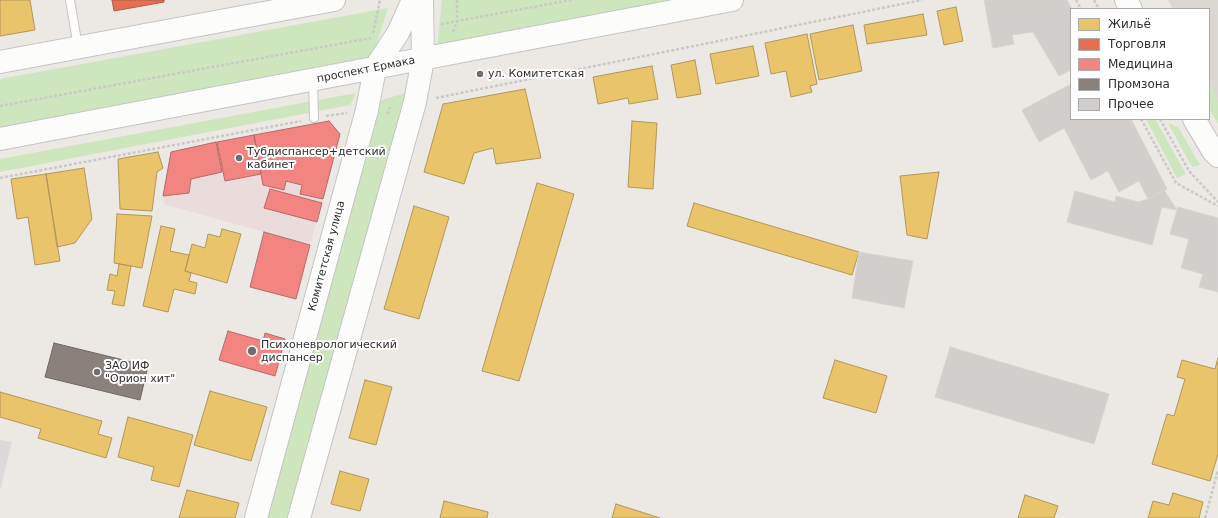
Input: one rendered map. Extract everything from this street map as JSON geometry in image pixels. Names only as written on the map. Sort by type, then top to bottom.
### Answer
[{"type":"main road","points":[[0,62],[334,0]]},
{"type":"main road","name":"Комитетская улица","points":[[256,518],[367,110],[375,68],[398,33],[413,0]]},
{"type":"main road","points":[[299,518],[415,102],[423,59],[422,0]]},
{"type":"main road","name":"проспект Ермака","points":[[0,139],[732,0]]},
{"type":"main road","points":[[1195,120],[1213,151],[1218,156]]},
{"type":"lane","points":[[70,0],[78,47]]},
{"type":"lane","points":[[313,80],[314,118]]},
{"type":"path","points":[[423,28],[571,0]]},
{"type":"path","points":[[0,178],[314,118],[415,102],[922,0]]},
{"type":"path","points":[[0,106],[398,33]]},
{"type":"path","points":[[1142,120],[1176,183],[1218,206]]},
{"type":"path","points":[[1161,120],[1189,171],[1218,202]]},
{"type":"path","points":[[1205,518],[1218,470]]},
{"type":"shaded area","points":[[1168,0],[1218,0],[1218,99],[1210,85],[1210,8],[1172,8]]},
{"type":"shaded area","points":[[329,121],[340,134],[310,245],[164,204],[163,196],[171,152]]},
{"type":"shaded area","points":[[0,440],[12,442],[0,491]]},
{"type":"green space","points":[[442,0],[682,0],[437,48]]},
{"type":"green space","points":[[388,8],[369,68],[0,137],[0,79]]},
{"type":"green space","points":[[1210,85],[1218,99],[1218,124],[1210,110]]},
{"type":"green space","points":[[409,92],[293,518],[262,518],[378,101]]},
{"type":"green space","points":[[356,93],[350,105],[0,172],[0,159]]},
{"type":"green space","points":[[1147,120],[1156,120],[1186,174],[1177,178]]},
{"type":"green space","points":[[1168,123],[1178,127],[1200,165],[1192,167]]},
{"type":"building: Жильё","points":[[0,0],[30,0],[35,30],[0,36]]},
{"type":"building: Жильё","points":[[956,7],[963,41],[944,45],[937,11]]},
{"type":"building: Жильё","points":[[923,14],[927,35],[867,44],[864,25]]},
{"type":"building: Жильё","points":[[853,25],[862,71],[819,80],[810,34]]},
{"type":"building: Жильё","points":[[807,34],[817,84],[810,86],[812,92],[791,97],[786,71],[771,74],[765,43]]},
{"type":"building: Жильё","points":[[753,46],[759,76],[716,84],[710,54]]},
{"type":"building: Жильё","points":[[695,60],[701,94],[677,98],[671,65]]},
{"type":"building: Жильё","points":[[652,66],[658,99],[629,104],[628,98],[598,104],[593,77]]},
{"type":"building: Жильё","points":[[525,89],[541,158],[496,164],[493,148],[474,153],[464,184],[424,172],[443,104]]},
{"type":"building: Жильё","points":[[632,121],[657,123],[653,189],[628,187]]},
{"type":"building: Жильё","points":[[158,152],[163,168],[157,172],[152,211],[120,209],[118,159]]},
{"type":"building: Жильё","points":[[84,168],[92,219],[75,243],[57,247],[46,174]]},
{"type":"building: Жильё","points":[[939,172],[927,239],[907,235],[900,176]]},
{"type":"building: Жильё","points":[[46,174],[60,261],[35,265],[28,217],[17,219],[11,179]]},
{"type":"building: Жильё","points":[[537,183],[574,194],[519,381],[482,371]]},
{"type":"building: Жильё","points":[[694,203],[859,252],[852,275],[687,226]]},
{"type":"building: Жильё","points":[[414,206],[449,217],[419,319],[384,309]]},
{"type":"building: Жильё","points":[[117,214],[152,216],[142,268],[114,263]]},
{"type":"building: Жильё","points":[[161,226],[175,229],[170,251],[189,255],[185,271],[191,273],[189,281],[197,283],[195,294],[174,289],[168,312],[143,306]]},
{"type":"building: Жильё","points":[[222,229],[241,234],[227,283],[185,271],[192,244],[205,248],[208,234],[220,237]]},
{"type":"building: Жильё","points":[[119,264],[131,266],[124,306],[112,304],[115,291],[107,290],[110,274],[117,276]]},
{"type":"building: Жильё","points":[[1218,358],[1218,454],[1210,481],[1152,464],[1167,414],[1174,416],[1185,379],[1177,377],[1182,360],[1215,369]]},
{"type":"building: Жильё","points":[[835,360],[887,376],[876,413],[823,398]]},
{"type":"building: Жильё","points":[[365,380],[392,387],[376,445],[349,438]]},
{"type":"building: Жильё","points":[[210,391],[267,407],[251,461],[194,445]]},
{"type":"building: Жильё","points":[[0,392],[102,421],[98,434],[112,438],[106,458],[38,438],[41,429],[0,417]]},
{"type":"building: Жильё","points":[[128,417],[193,435],[179,487],[151,480],[154,467],[118,457]]},
{"type":"building: Жильё","points":[[340,471],[369,479],[360,511],[331,504]]},
{"type":"building: Жильё","points":[[187,490],[239,503],[235,518],[179,518]]},
{"type":"building: Жильё","points":[[1173,493],[1203,502],[1199,518],[1148,518],[1153,501],[1169,505]]},
{"type":"building: Жильё","points":[[1025,495],[1058,506],[1054,518],[1018,518]]},
{"type":"building: Жильё","points":[[444,501],[488,512],[487,518],[440,518]]},
{"type":"building: Жильё","points":[[616,504],[660,518],[612,518]]},
{"type":"building: Торговля","points":[[112,0],[164,0],[164,2],[114,11]]},
{"type":"building: Медицина","points":[[329,121],[340,134],[323,199],[300,194],[302,185],[286,181],[284,190],[263,185],[254,135]]},
{"type":"building: Медицина","name":"Тубдиспансер+детский кабинет","points":[[254,135],[261,174],[225,181],[217,142]]},
{"type":"building: Медицина","points":[[216,142],[222,172],[191,179],[189,193],[163,196],[171,152]]},
{"type":"building: Медицина","points":[[270,189],[322,203],[317,222],[264,208]]},
{"type":"building: Медицина","points":[[264,232],[310,245],[296,299],[250,287]]},
{"type":"building: Медицина","name":"Психоневрологический диспансер","points":[[228,331],[263,341],[265,333],[285,339],[275,376],[219,360]]},
{"type":"building: Промзона","name":"ЗАО ИФ \"Орион хит\"","points":[[54,343],[148,366],[140,400],[45,377]]},
{"type":"building: Прочее","points":[[984,0],[1067,0],[1071,8],[1070,8],[1070,70],[1059,76],[1033,32],[1012,35],[1014,44],[993,48]]},
{"type":"building: Прочее","points":[[1070,85],[1070,120],[1132,120],[1167,189],[1148,199],[1139,181],[1119,192],[1108,171],[1091,180],[1064,128],[1039,142],[1022,110]]},
{"type":"building: Прочее","points":[[1164,190],[1177,210],[1162,207],[1152,245],[1067,222],[1075,191],[1115,202],[1116,196],[1138,202],[1148,199]]},
{"type":"building: Прочее","points":[[1178,207],[1218,218],[1218,292],[1199,287],[1203,274],[1181,268],[1189,239],[1170,234]]},
{"type":"building: Прочее","points":[[859,252],[913,261],[904,308],[852,298]]},
{"type":"building: Прочее","points":[[950,347],[1109,394],[1094,444],[935,397]]},
{"type":"place","name":"ул. Комитетская","points":[[480,74]]},
{"type":"place","name":"Тубдиспансер+детский кабинет","points":[[239,158]]},
{"type":"place","name":"Психоневрологический диспансер","points":[[252,351]]},
{"type":"place","name":"ЗАО ИФ \"Орион хит\"","points":[[97,372]]}]
